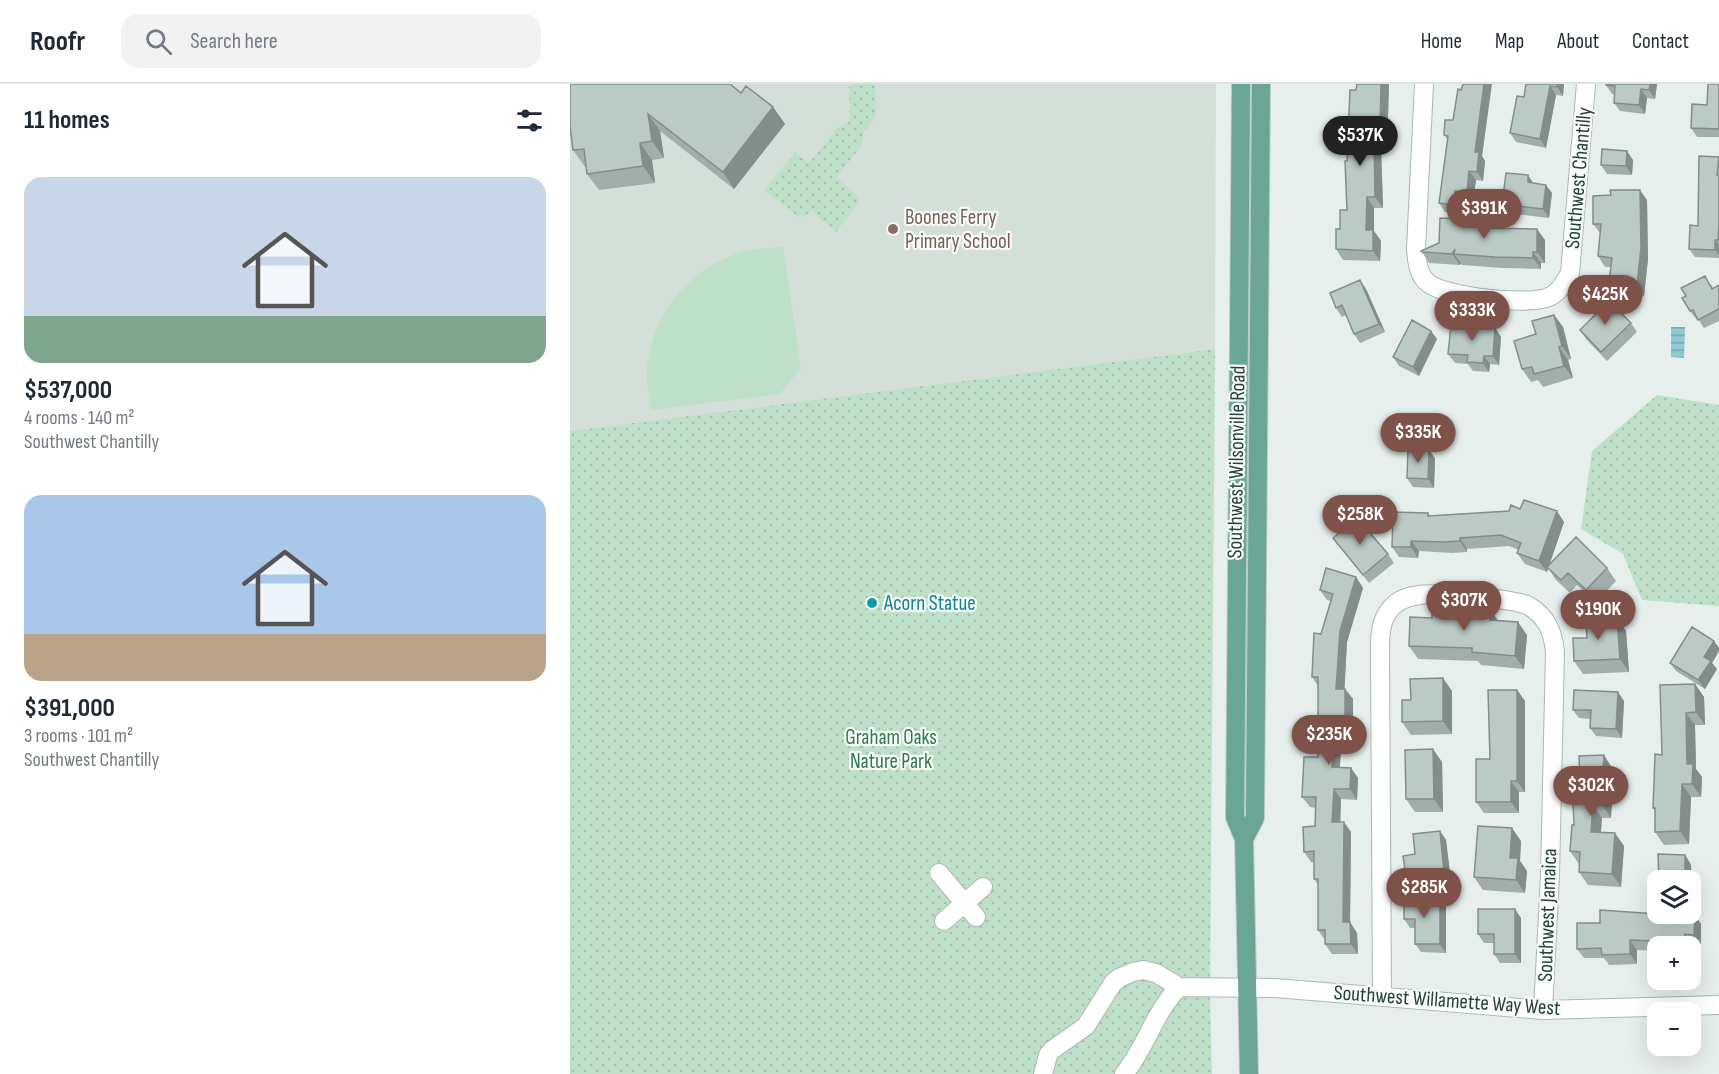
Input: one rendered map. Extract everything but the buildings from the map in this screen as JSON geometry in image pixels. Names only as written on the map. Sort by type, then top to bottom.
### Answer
[{"type":"main road","name":"Southwest Wilsonville Road","points":[[1241,84],[1235,818],[1244,839],[1249,1074]]},
{"type":"main road","name":"Southwest Wilsonville Road","points":[[1244,839],[1254,818],[1261,84]]},
{"type":"street","name":"Southwest Chantilly","points":[[1424,84],[1417,266],[1426,282],[1446,293],[1528,301],[1548,298],[1562,288],[1570,273],[1586,84]]},
{"type":"street","name":"Southwest Jamaica","points":[[1382,996],[1380,656],[1382,624],[1390,609],[1404,598],[1423,594],[1505,601],[1527,604],[1545,619],[1553,635],[1555,652],[1550,876],[1543,1010]]},
{"type":"street","points":[[939,873],[970,910]]},
{"type":"street","points":[[944,921],[970,910],[983,887]]},
{"type":"street","points":[[1043,1074],[1048,1055],[1086,1026],[1113,983],[1133,972],[1150,971],[1179,987],[1161,1008],[1139,1053],[1124,1074]]},
{"type":"street","name":"Southwest Willamette Way West","points":[[1179,987],[1248,986],[1543,1010],[1719,1005]]},
{"type":"shaded area","name":"Boones Ferry Primary School","points":[[570,84],[1216,84],[1215,349],[570,431]]},
{"type":"green space","points":[[852,84],[873,84],[876,116],[863,134],[861,146],[837,177],[859,197],[858,204],[836,232],[811,211],[804,217],[797,216],[764,190],[795,153],[809,163],[838,127],[848,123],[850,119],[849,87]]},
{"type":"green space","points":[[783,247],[801,368],[780,394],[651,410],[647,374],[650,349],[656,330],[676,296],[690,281],[723,259],[762,248]]},
{"type":"green space","name":"Graham Oaks Nature Park","points":[[1215,349],[1210,998],[1212,1074],[570,1074],[570,431]]},
{"type":"green space","points":[[1657,395],[1719,405],[1719,606],[1642,600],[1623,554],[1581,529],[1592,451]]},
{"type":"water","points":[[1671,327],[1685,327],[1684,358],[1671,357]]},
{"type":"place","name":"Boones Ferry Primary School","points":[[893,229]]},
{"type":"place","name":"Acorn Statue","points":[[872,603]]}]
